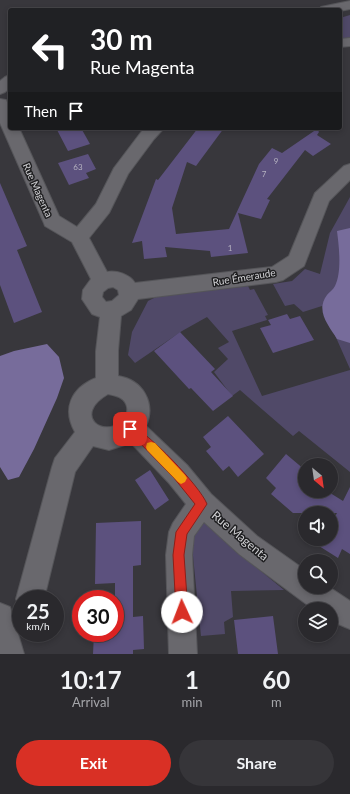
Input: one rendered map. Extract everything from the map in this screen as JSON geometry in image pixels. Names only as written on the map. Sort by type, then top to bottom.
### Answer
[{"type":"street","points":[[336,8],[350,5]]},
{"type":"street","points":[[0,88],[8,82]]},
{"type":"street","name":"Rue Magenta","points":[[0,104],[8,122]]},
{"type":"street","name":"Rue Magenta","points":[[11,130],[52,221],[79,237]]},
{"type":"street","points":[[102,281],[79,237],[103,208],[120,172],[148,135],[154,130]]},
{"type":"street","name":"Rue Émeraude","points":[[130,292],[276,274],[297,261],[320,198],[350,170]]},
{"type":"street","points":[[114,279],[120,281],[128,287],[130,292],[129,297],[123,306],[111,310],[99,308],[92,299],[94,289],[102,281],[114,279]]},
{"type":"street","points":[[107,384],[107,351],[111,310]]},
{"type":"street","points":[[107,384],[124,386],[130,391],[136,398],[138,414],[136,422],[130,429],[119,437],[105,439],[96,437],[88,432],[80,417],[80,408],[84,399],[90,392],[107,384]]},
{"type":"street","name":"Rue Magenta","points":[[130,429],[138,434],[178,474],[202,504],[248,545],[298,582]]},
{"type":"street","points":[[32,590],[64,467],[88,432]]},
{"type":"street","points":[[183,654],[179,555],[182,532],[202,504]]},
{"type":"street","name":"Rue Magenta","points":[[315,594],[337,610],[350,616]]},
{"type":"street","points":[[0,617],[10,654]]},
{"type":"street","points":[[16,654],[19,642]]},
{"type":"shaded area","points":[[350,15],[350,38],[342,39],[342,17]]},
{"type":"shaded area","points":[[350,197],[350,369],[322,306],[303,312],[294,304],[285,306],[273,284],[292,281],[305,269],[320,274],[330,233]]},
{"type":"shaded area","points":[[350,228],[350,343],[337,339],[324,318],[322,307],[327,295],[335,286],[339,274],[339,244],[337,231]]},
{"type":"shaded area","points":[[248,286],[250,290],[254,289],[268,315],[265,316],[267,320],[232,331],[262,396],[350,370],[350,472],[338,462],[338,458],[333,458],[299,431],[293,436],[240,390],[232,396],[214,372],[228,359],[218,348],[229,342],[207,317],[182,331],[135,363],[128,355],[132,332],[148,301],[156,297]]},
{"type":"shaded area","points":[[47,344],[59,357],[64,378],[57,398],[34,449],[19,477],[8,480],[0,467],[0,356],[14,351]]},
{"type":"shaded area","points":[[204,518],[245,558],[284,590],[231,591],[233,617],[224,622],[225,634],[201,636],[192,546],[194,532]]},
{"type":"building","points":[[57,130],[82,130],[90,144],[68,151]]},
{"type":"building","points":[[196,130],[223,130],[196,166],[187,162],[172,208],[176,234],[229,229],[259,164],[272,148],[282,153],[316,130],[319,132],[317,135],[331,144],[313,156],[305,150],[267,199],[270,200],[261,219],[238,213],[248,253],[211,257],[210,251],[165,247],[167,257],[144,259],[142,241],[132,243],[156,179],[158,180]]},
{"type":"building","points":[[88,154],[96,169],[86,173],[89,178],[69,185],[58,163]]},
{"type":"building","points":[[0,183],[27,246],[17,250],[42,312],[14,323],[0,285]]},
{"type":"building","points":[[287,314],[290,319],[300,316],[314,340],[273,353],[260,328],[271,325],[268,320]]},
{"type":"building","points":[[180,332],[215,369],[211,372],[233,396],[213,411],[191,388],[189,389],[154,351]]},
{"type":"building","points":[[228,416],[264,454],[238,477],[229,466],[223,471],[206,451],[211,447],[203,437]]},
{"type":"building","points":[[286,454],[298,464],[298,498],[338,498],[343,501],[350,487],[350,554],[342,549],[338,558],[338,554],[332,554],[319,546],[338,546],[338,506],[298,506],[298,513],[293,513],[271,494],[276,488],[266,478]]},
{"type":"building","points":[[150,470],[169,500],[155,510],[135,480]]},
{"type":"building","points":[[141,521],[141,565],[133,566],[133,617],[143,616],[144,649],[133,650],[133,654],[93,654],[94,642],[124,642],[124,590],[115,590],[115,583],[95,584],[96,523]]},
{"type":"building","points":[[273,616],[278,654],[238,654],[234,620]]},
{"type":"slow traffic","points":[[151,447],[181,478]]},
{"type":"route","points":[[130,429],[138,434],[159,454],[178,474],[202,504],[182,532],[179,555],[182,612]]}]
